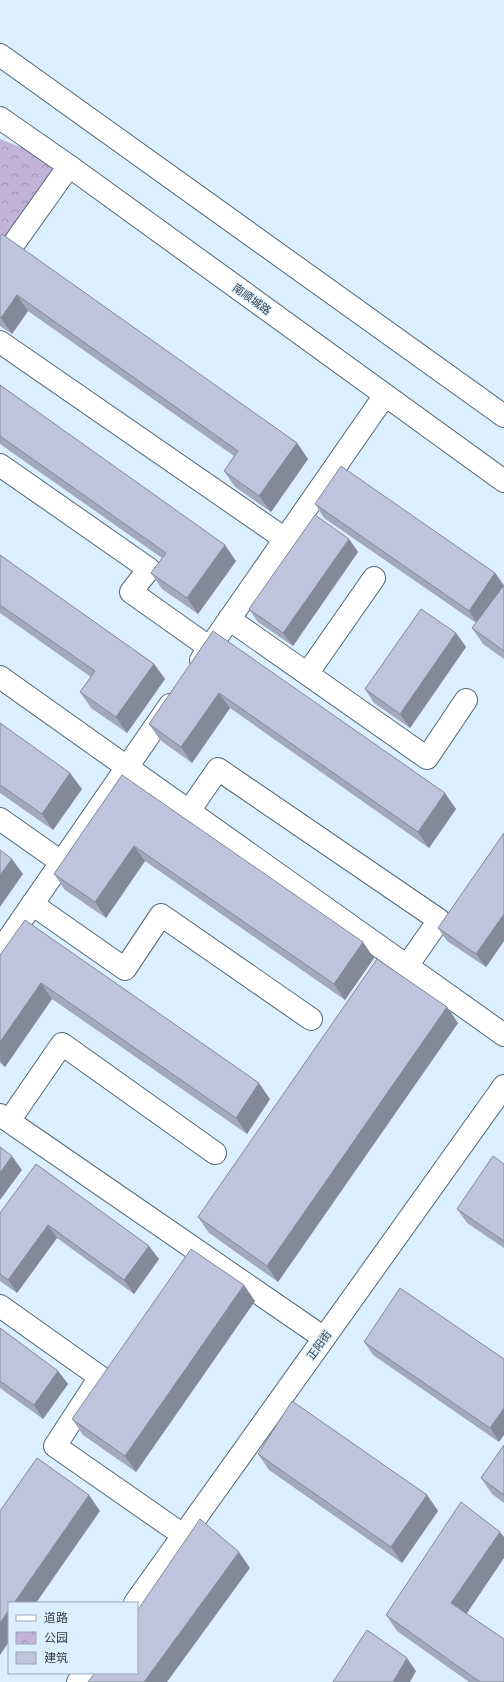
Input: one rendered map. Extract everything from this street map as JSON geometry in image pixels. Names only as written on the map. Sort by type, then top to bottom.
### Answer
[{"type":"street","points":[[0,55],[504,416]]},
{"type":"street","name":"南顺城路","points":[[0,118],[69,166],[504,481]]},
{"type":"street","points":[[0,263],[69,166]]},
{"type":"street","points":[[0,342],[285,539]]},
{"type":"street","points":[[1,948],[184,686],[384,395]]},
{"type":"street","points":[[0,465],[149,569],[131,592],[210,648]]},
{"type":"street","points":[[307,674],[374,578]]},
{"type":"street","points":[[229,619],[427,758],[466,700]]},
{"type":"street","points":[[0,677],[504,1035]]},
{"type":"street","points":[[189,811],[218,769],[439,920],[407,966]]},
{"type":"street","points":[[0,819],[61,862]]},
{"type":"street","points":[[32,904],[125,969],[161,915],[311,1019]]},
{"type":"street","points":[[215,1153],[62,1044],[5,1118],[324,1338]]},
{"type":"street","name":"正阳街","points":[[136,1602],[504,1086]]},
{"type":"street","points":[[0,1306],[100,1377],[55,1446],[183,1535]]},
{"type":"street","points":[[78,1682],[84,1674]]},
{"type":"green space","points":[[0,139],[69,166],[0,263]]},
{"type":"building","points":[[2,234],[297,443],[259,496],[224,471],[238,451],[17,295],[0,318],[0,237]]},
{"type":"building","points":[[0,385],[225,545],[187,598],[151,573],[166,553],[0,436]]},
{"type":"building","points":[[341,466],[495,573],[469,611],[315,504]]},
{"type":"building","points":[[315,515],[349,539],[283,633],[249,609]]},
{"type":"building","points":[[0,555],[154,664],[116,717],[80,692],[95,671],[0,605]]},
{"type":"building","points":[[504,585],[504,651],[472,628]]},
{"type":"building","points":[[421,609],[456,633],[400,714],[365,689]]},
{"type":"building","points":[[213,631],[445,793],[418,832],[219,693],[181,747],[149,724]]},
{"type":"building","points":[[0,723],[70,773],[42,814],[0,785]]},
{"type":"building","points":[[122,775],[363,942],[334,984],[134,846],[95,902],[54,874]]},
{"type":"building","points":[[504,833],[504,914],[476,954],[438,928]]},
{"type":"building","points":[[0,850],[12,859],[0,875]]},
{"type":"building","points":[[25,920],[259,1083],[236,1118],[41,983],[0,1042],[0,955]]},
{"type":"building","points":[[377,959],[447,1007],[267,1266],[198,1217]]},
{"type":"building","points":[[0,1147],[12,1156],[0,1173]]},
{"type":"building","points":[[493,1156],[504,1164],[504,1241],[457,1209]]},
{"type":"building","points":[[36,1164],[149,1246],[124,1280],[48,1225],[8,1280],[0,1274],[0,1213]]},
{"type":"building","points":[[191,1249],[244,1285],[125,1456],[72,1419]]},
{"type":"building","points":[[400,1288],[504,1359],[504,1408],[490,1428],[364,1342]]},
{"type":"building","points":[[0,1328],[58,1371],[34,1405],[0,1381]]},
{"type":"building","points":[[292,1401],[427,1495],[391,1547],[258,1454]]},
{"type":"building","points":[[504,1445],[504,1495],[481,1478]]},
{"type":"building","points":[[37,1458],[89,1495],[15,1602],[8,1602],[8,1611],[0,1623],[0,1511]]},
{"type":"building","points":[[461,1502],[500,1532],[451,1603],[504,1639],[504,1682],[480,1682],[386,1615]]},
{"type":"building","points":[[200,1519],[239,1552],[144,1682],[88,1682],[94,1674],[138,1674],[138,1610]]},
{"type":"building","points":[[367,1630],[407,1658],[393,1682],[333,1682]]}]
